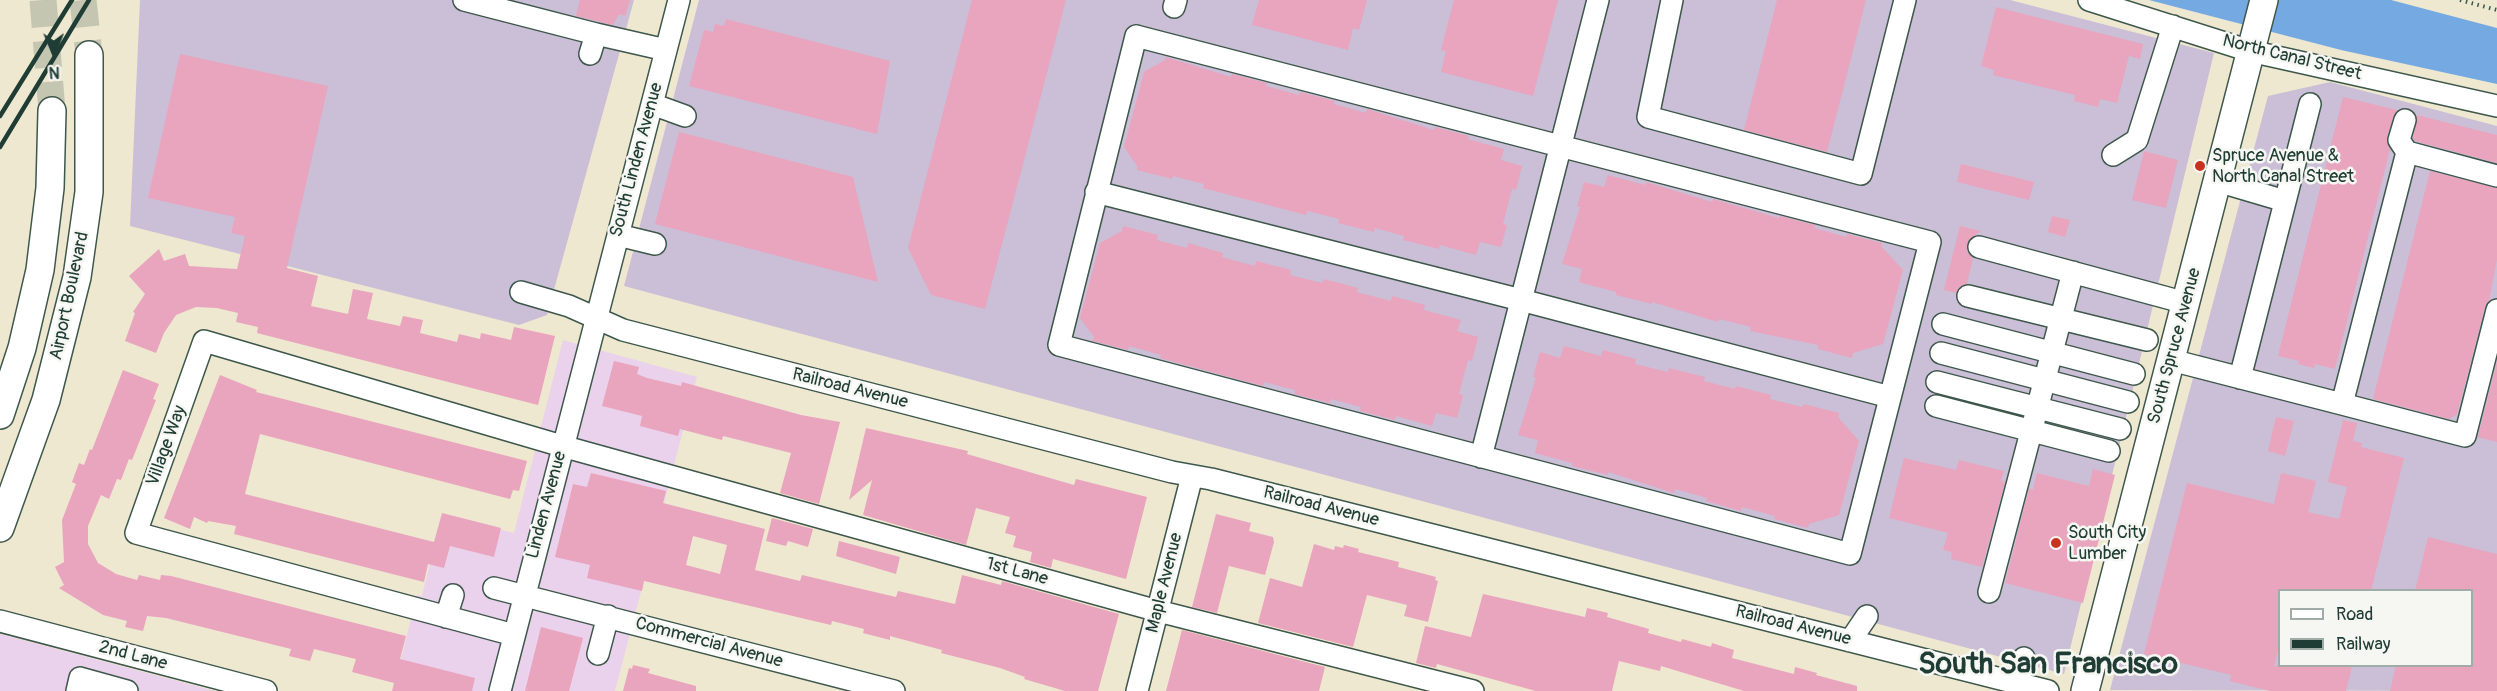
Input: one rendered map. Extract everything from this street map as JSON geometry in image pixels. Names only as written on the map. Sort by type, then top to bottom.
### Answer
[{"type":"main road","name":"South Spruce Avenue","points":[[2085,691],[2264,0]]},
{"type":"main road","name":"Airport Boulevard","points":[[0,528],[46,400],[77,277],[89,192],[89,55]]},
{"type":"main road","name":"Airport Boulevard","points":[[0,415],[22,348],[40,270],[50,188],[52,111]]},
{"type":"street","points":[[464,0],[593,44],[666,51]]},
{"type":"street","name":"South Linden Avenue","points":[[596,320],[679,0]]},
{"type":"street","points":[[1481,457],[1598,0]]},
{"type":"street","points":[[1672,0],[1648,117],[1861,174],[1905,0]]},
{"type":"street","name":"North Canal Street","points":[[2089,0],[2173,26],[2253,40],[2497,106]]},
{"type":"street","points":[[2113,154],[2138,141],[2173,26]]},
{"type":"street","points":[[1136,36],[1560,147],[1930,242],[1850,554],[1059,345],[1136,36]]},
{"type":"street","points":[[652,104],[686,116]]},
{"type":"street","points":[[2240,378],[2310,104]]},
{"type":"street","points":[[2405,120],[2399,140],[2407,152],[2497,176]]},
{"type":"street","points":[[2342,404],[2407,152]]},
{"type":"street","points":[[2217,181],[2285,201]]},
{"type":"street","points":[[1096,192],[1890,397]]},
{"type":"street","points":[[618,235],[654,244]]},
{"type":"street","points":[[1979,247],[2186,303]]},
{"type":"street","points":[[1989,592],[2073,272]]},
{"type":"street","name":"Railroad Avenue","points":[[521,292],[569,306],[596,320],[646,336],[2048,691]]},
{"type":"street","points":[[1968,296],[2147,340]]},
{"type":"street","points":[[2171,360],[2465,436],[2497,310]]},
{"type":"street","name":"Linden Avenue","points":[[500,691],[596,320]]},
{"type":"street","points":[[1943,324],[2134,374]]},
{"type":"street","name":"Village Way","points":[[514,635],[136,533],[204,341],[562,446]]},
{"type":"street","points":[[1941,354],[2128,402]]},
{"type":"street","points":[[1937,382],[2120,429]]},
{"type":"street","points":[[1936,406],[2109,451]]},
{"type":"street","name":"1st Lane","points":[[562,446],[1158,610],[1473,691]]},
{"type":"street","name":"Maple Avenue","points":[[1137,691],[1192,476]]},
{"type":"street","name":"Commercial Avenue","points":[[494,588],[894,691]]},
{"type":"street","points":[[446,617],[453,595]]},
{"type":"street","points":[[598,654],[608,616]]},
{"type":"street","points":[[1850,640],[1867,616]]},
{"type":"street","name":"2nd Lane","points":[[0,621],[266,691]]},
{"type":"street","points":[[2019,684],[2024,658]]},
{"type":"street","points":[[77,691],[80,678],[128,691]]},
{"type":"path","points":[[2460,0],[2497,10]]},
{"type":"shaded area","points":[[140,0],[634,0],[547,315],[519,325],[130,226]]},
{"type":"shaded area","points":[[699,0],[2010,0],[2214,53],[2064,674],[624,286]]},
{"type":"shaded area","points":[[2330,82],[2497,126],[2497,691],[2110,690],[2268,96]]},
{"type":"shaded area","points":[[563,340],[697,377],[615,691],[393,691],[417,595],[422,596],[442,515],[514,533]]},
{"type":"shaded area","points":[[0,634],[215,691],[0,691]]},
{"type":"water","points":[[2149,0],[2391,0],[2497,28],[2497,84],[2341,50]]},
{"type":"building","points":[[580,0],[630,0],[625,16],[619,14],[613,25],[576,16]]},
{"type":"building","points":[[972,0],[1066,0],[985,309],[931,295],[908,248]]},
{"type":"building","points":[[1259,0],[1367,0],[1359,30],[1353,28],[1348,50],[1252,25]]},
{"type":"building","points":[[1454,0],[1558,0],[1533,96],[1441,72],[1446,51],[1441,50]]},
{"type":"building","points":[[1777,0],[1866,0],[1827,152],[1744,130]]},
{"type":"building","points":[[1996,7],[2143,44],[2140,59],[2129,56],[2117,103],[2100,99],[2098,107],[2074,101],[2075,95],[1993,75],[1994,70],[1981,66]]},
{"type":"building","points":[[726,19],[890,61],[877,134],[689,86],[704,30],[713,32],[715,24],[724,26]]},
{"type":"building","points":[[180,54],[328,86],[287,268],[318,276],[311,306],[348,314],[353,289],[373,293],[367,319],[400,326],[403,316],[423,320],[420,333],[457,342],[459,334],[480,339],[481,333],[511,340],[514,327],[555,336],[538,405],[257,333],[258,327],[236,322],[238,313],[217,308],[196,307],[176,315],[164,333],[156,353],[125,341],[135,313],[133,312],[145,294],[129,276],[159,249],[164,261],[185,254],[189,266],[237,269],[245,236],[231,233],[235,217],[148,198]]},
{"type":"building","points":[[1166,57],[1231,77],[1232,74],[1267,83],[1266,86],[1299,95],[1300,92],[1335,101],[1334,104],[1366,113],[1367,109],[1434,130],[1435,127],[1469,136],[1468,139],[1504,149],[1501,160],[1522,166],[1516,190],[1512,189],[1503,224],[1507,225],[1501,247],[1480,242],[1476,255],[1440,245],[1439,249],[1403,240],[1404,236],[1375,228],[1374,232],[1338,223],[1339,219],[1308,211],[1306,215],[1203,188],[1204,184],[1137,170],[1137,166],[1124,147],[1144,72],[1165,60]]},
{"type":"building","points":[[2343,97],[2397,110],[2387,136],[2390,149],[2335,369],[2315,364],[2314,368],[2298,364],[2299,361],[2278,356]]},
{"type":"building","points":[[2417,115],[2497,135],[2497,163],[2415,141],[2413,138]]},
{"type":"building","points":[[679,132],[853,177],[878,282],[655,224]]},
{"type":"building","points":[[2144,151],[2178,160],[2166,208],[2132,200]]},
{"type":"building","points":[[1961,164],[2034,182],[2029,200],[1957,182]]},
{"type":"building","points":[[2430,171],[2497,188],[2497,259],[2489,301],[2485,307],[2457,414],[2449,419],[2373,399]]},
{"type":"building","points":[[1608,175],[1645,185],[1646,182],[1712,202],[1713,199],[1779,218],[1780,216],[1815,225],[1814,228],[1846,237],[1847,234],[1882,243],[1881,246],[1903,270],[1883,344],[1853,353],[1852,358],[1818,349],[1818,345],[1750,331],[1751,327],[1719,319],[1718,322],[1652,302],[1652,304],[1616,295],[1616,292],[1579,282],[1582,269],[1562,264],[1580,207],[1577,207],[1584,182],[1604,187]]},
{"type":"building","points":[[2052,216],[2070,220],[2065,237],[2048,232]]},
{"type":"building","points":[[1123,226],[1158,235],[1157,240],[1187,248],[1188,243],[1223,253],[1222,257],[1255,266],[1256,261],[1291,270],[1290,275],[1322,283],[1324,279],[1358,288],[1357,292],[1391,301],[1392,296],[1425,305],[1424,310],[1461,320],[1457,331],[1478,337],[1472,361],[1468,360],[1459,394],[1463,395],[1457,418],[1436,413],[1432,426],[1396,416],[1395,420],[1360,411],[1361,407],[1331,399],[1330,403],[1294,394],[1295,390],[1264,382],[1263,386],[1160,358],[1161,355],[1129,346],[1128,350],[1093,341],[1094,337],[1080,318],[1100,243],[1122,231]]},
{"type":"building","points":[[1960,226],[1980,231],[1967,243],[1967,251],[1973,258],[1967,284],[1959,287],[1956,293],[1944,290]]},
{"type":"building","points":[[1564,346],[1601,356],[1603,350],[1636,359],[1635,364],[1668,372],[1669,368],[1705,377],[1704,381],[1771,395],[1770,399],[1802,407],[1804,404],[1839,413],[1838,417],[1859,441],[1839,515],[1809,524],[1808,528],[1774,519],[1775,516],[1742,507],[1741,511],[1706,501],[1707,498],[1675,489],[1674,493],[1608,472],[1608,475],[1572,466],[1572,463],[1535,453],[1538,440],[1518,435],[1536,378],[1533,377],[1540,352],[1560,358]]},
{"type":"building","points":[[614,361],[639,367],[637,374],[647,378],[681,386],[682,382],[801,415],[840,422],[819,504],[780,493],[791,453],[723,436],[722,440],[680,429],[678,436],[640,426],[642,416],[602,406]]},
{"type":"building","points":[[2497,362],[2497,442],[2478,437]]},
{"type":"building","points":[[123,370],[159,384],[153,399],[156,400],[132,460],[129,459],[121,480],[117,479],[109,499],[101,495],[88,526],[88,544],[98,563],[116,574],[137,580],[139,575],[160,580],[161,575],[171,576],[406,636],[400,659],[475,678],[472,691],[392,691],[394,683],[352,672],[356,659],[314,649],[310,661],[289,656],[291,649],[166,618],[147,616],[143,631],[125,627],[127,621],[103,615],[59,588],[64,585],[55,567],[64,562],[62,520],[76,484],[72,482],[79,463],[84,465],[90,449],[92,450]]},
{"type":"building","points":[[220,375],[257,390],[256,392],[527,461],[519,491],[513,490],[510,499],[260,434],[245,494],[434,542],[442,513],[501,528],[494,557],[450,546],[444,568],[428,564],[424,582],[234,534],[236,526],[208,521],[207,523],[194,517],[190,529],[164,518]]},
{"type":"building","points":[[2276,417],[2294,421],[2285,456],[2268,451]]},
{"type":"building","points":[[2343,420],[2357,423],[2353,441],[2362,443],[2361,447],[2404,458],[2371,589],[2278,589],[2278,651],[2274,666],[2352,667],[2346,691],[2270,691],[2230,681],[2231,675],[2144,654],[2187,483],[2274,504],[2281,473],[2316,481],[2308,512],[2339,519],[2347,487],[2328,482]]},
{"type":"building","points":[[866,428],[968,451],[967,454],[1074,485],[1076,479],[1147,497],[1126,579],[1053,559],[1051,568],[1030,562],[1032,552],[1013,547],[1016,536],[1005,533],[1010,517],[976,508],[966,545],[863,515],[872,480],[849,500]]},
{"type":"building","points":[[1904,458],[1956,470],[1959,460],[2004,471],[2001,481],[2005,482],[1982,567],[1951,559],[1952,552],[1943,550],[1948,533],[1889,518]]},
{"type":"building","name":"South City Lumber","points":[[2093,469],[2115,475],[2083,603],[2005,583],[2029,489],[2033,490],[2037,473],[2089,486]]},
{"type":"building","points":[[591,473],[666,491],[663,503],[765,529],[755,570],[800,581],[802,575],[896,597],[898,591],[955,604],[962,575],[1001,585],[1002,581],[1119,614],[1098,691],[1065,691],[1024,679],[1025,677],[1000,668],[941,653],[942,650],[890,636],[890,640],[863,633],[864,629],[832,621],[831,625],[644,581],[642,591],[587,578],[590,565],[555,557],[573,484],[587,487]],"holes":[[[693,536],[727,545],[720,574],[686,565]]]},
{"type":"building","points":[[1216,514],[1251,523],[1249,531],[1273,537],[1274,542],[1265,575],[1229,566],[1217,613],[1192,607]]},
{"type":"building","points":[[772,518],[813,529],[808,547],[788,541],[786,546],[766,541]]},
{"type":"building","points":[[2428,537],[2497,554],[2497,691],[2390,691],[2396,667],[2473,667],[2473,589],[2415,589]]},
{"type":"building","points":[[839,541],[900,557],[896,574],[836,556]]},
{"type":"building","points":[[1314,544],[1334,550],[1335,546],[1343,548],[1344,545],[1359,549],[1358,552],[1399,562],[1398,567],[1436,577],[1435,580],[1438,581],[1428,622],[1404,616],[1407,605],[1367,595],[1353,647],[1258,623],[1270,578],[1302,587]]},
{"type":"building","points":[[1483,594],[1585,617],[1587,608],[1608,613],[1607,617],[1649,629],[1648,633],[1711,647],[1712,643],[1734,650],[1732,658],[1794,674],[1795,667],[1857,686],[1857,691],[1744,691],[1661,666],[1660,671],[1619,661],[1612,691],[1536,691],[1437,664],[1436,668],[1416,663],[1425,626],[1471,637]]},
{"type":"building","points":[[541,627],[583,638],[569,691],[525,691]]},
{"type":"building","points":[[1182,630],[1325,667],[1319,691],[1166,691]]},
{"type":"building","points":[[633,665],[650,669],[648,673],[696,686],[696,691],[623,691],[629,668],[632,669]]},
{"type":"tunnel","points":[[43,0],[52,111]]},
{"type":"tunnel","points":[[83,0],[89,55]]},
{"type":"railway","points":[[0,116],[72,0]]},
{"type":"railway","points":[[0,147],[89,0]]},
{"type":"place","name":"Spruce Avenue & North Canal Street","points":[[2200,166]]},
{"type":"place","name":"South City Lumber","points":[[2056,543]]},
{"type":"district","name":"South San Francisco","points":[[2048,665]]}]
